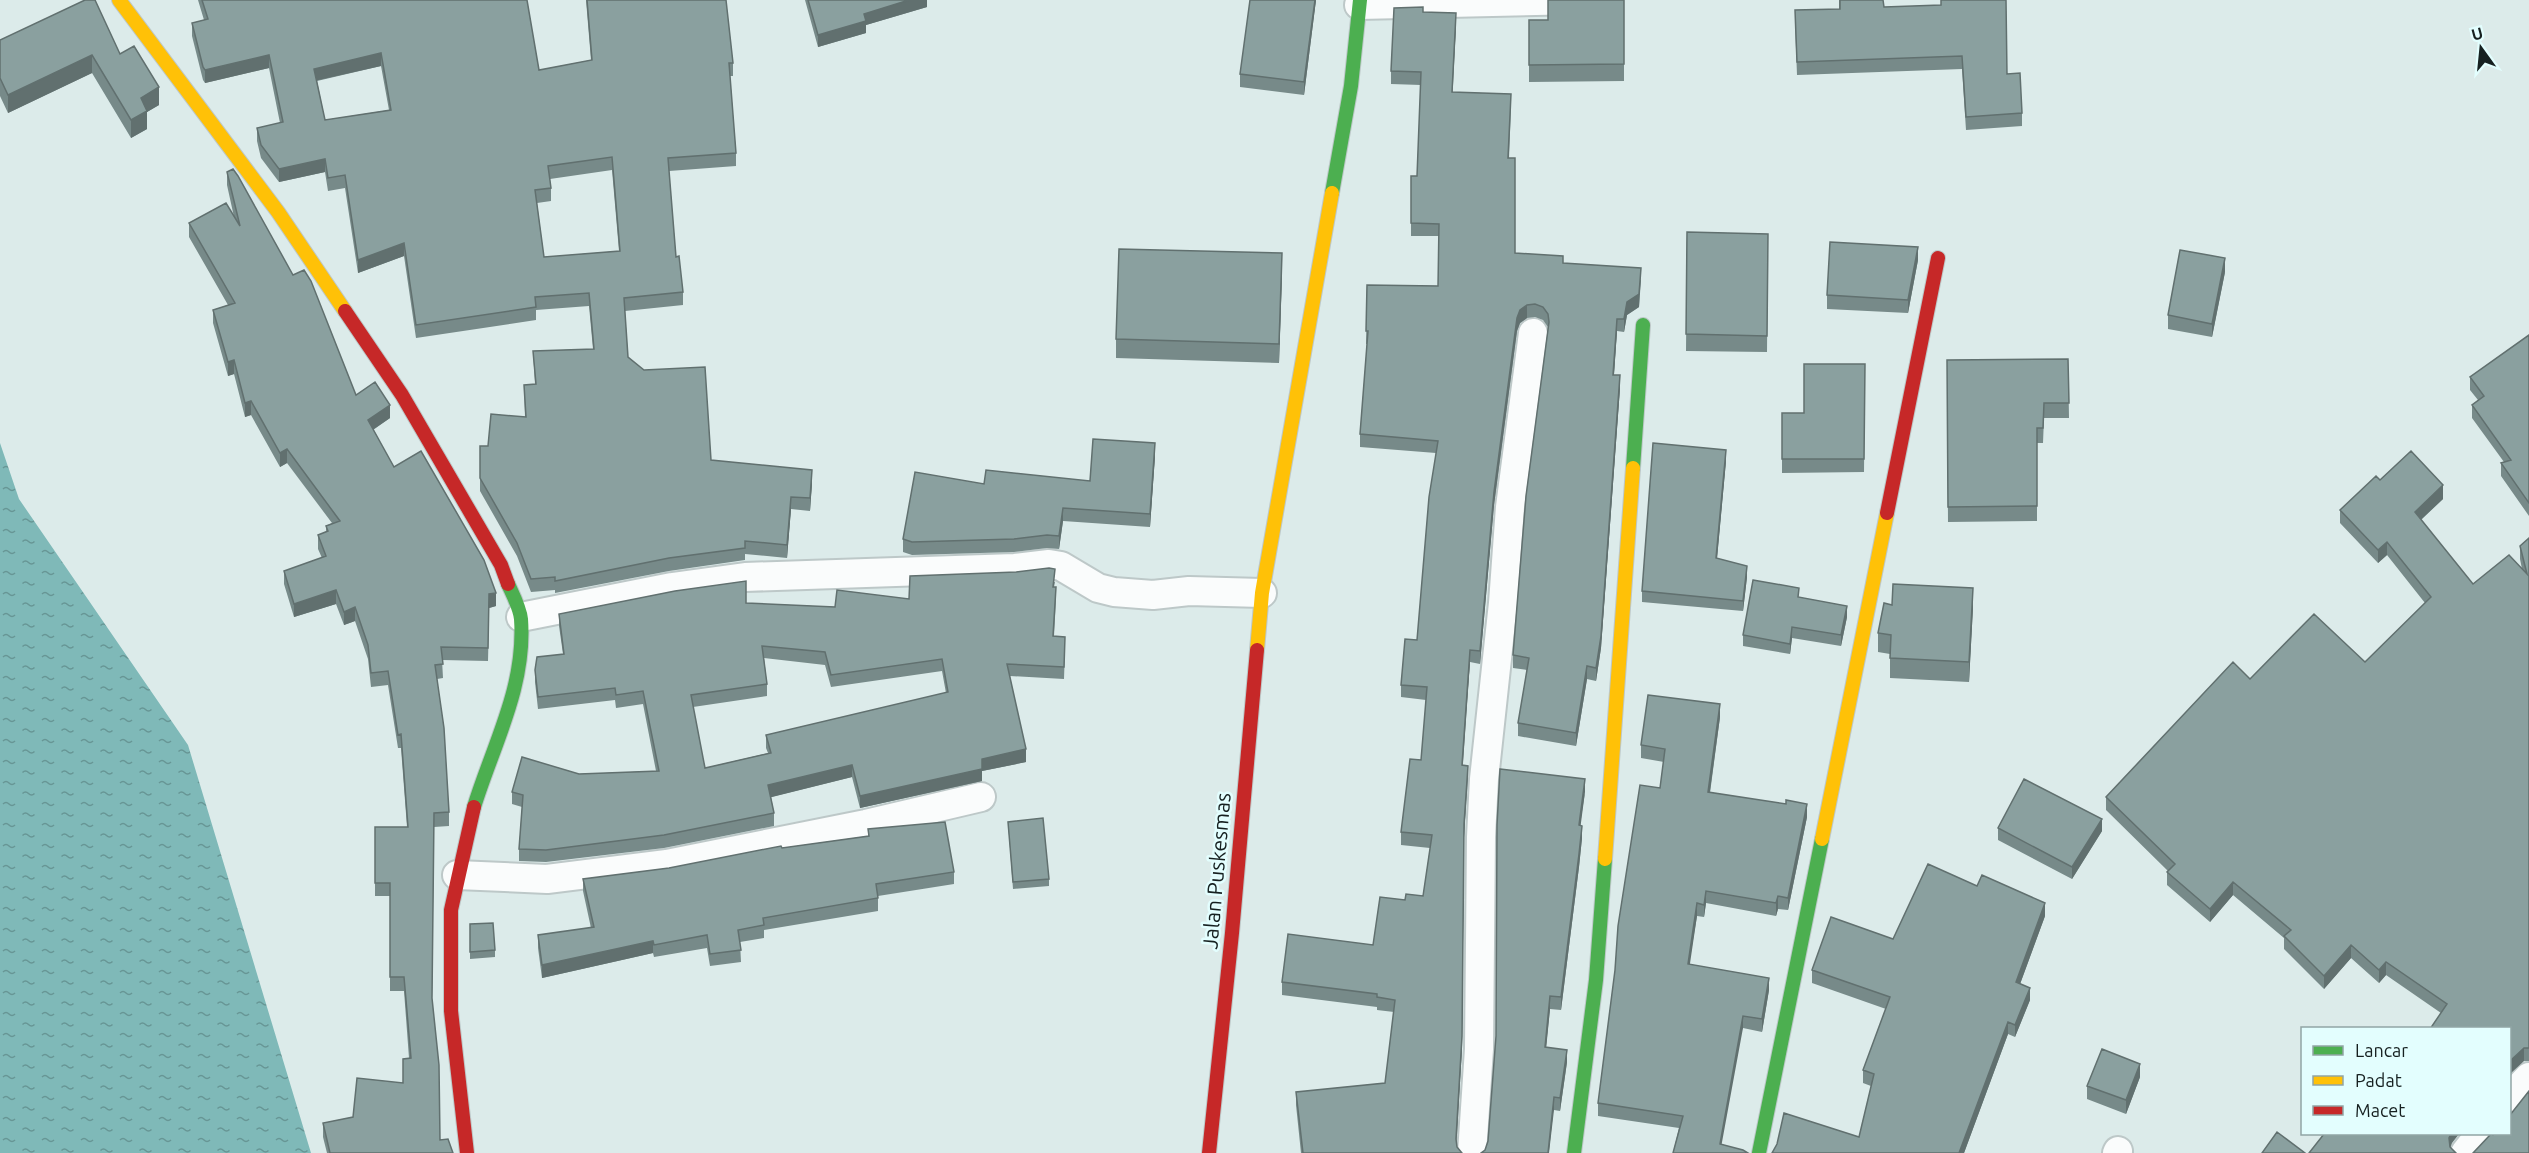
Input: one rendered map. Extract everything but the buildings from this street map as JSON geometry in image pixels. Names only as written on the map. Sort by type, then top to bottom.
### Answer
[{"type":"street","points":[[119,0],[278,212],[402,395],[501,565],[521,617],[516,684],[507,718],[474,805],[457,874],[451,910],[452,1011],[467,1153]]},
{"type":"street","points":[[1359,3],[1583,0]]},
{"type":"street","name":"Jalan Puskesmas","points":[[1209,1153],[1232,933],[1262,593],[1352,86],[1359,3]]},
{"type":"street","points":[[1759,1153],[1938,258]]},
{"type":"street","points":[[1574,1153],[1596,980],[1643,325]]},
{"type":"street","points":[[1473,1153],[1479,1049],[1480,837],[1484,779],[1503,603],[1510,507],[1533,333]]},
{"type":"street","points":[[521,617],[672,587],[745,577],[1015,567],[1042,564],[1061,566],[1098,588],[1114,592],[1153,595],[1190,591],[1262,593]]},
{"type":"street","points":[[457,874],[547,879],[667,864],[866,824],[981,797]]},
{"type":"street","points":[[2511,1096],[2529,1077]]},
{"type":"street","points":[[2465,1153],[2480,1135]]},
{"type":"water","points":[[0,443],[19,499],[188,745],[311,1153],[0,1153]]},
{"type":"traffic: fast","points":[[1332,193],[1351,86],[1360,0]]},
{"type":"traffic: fast","points":[[1633,468],[1643,325]]},
{"type":"traffic: fast","points":[[474,807],[506,715],[518,668],[521,619],[508,584]]},
{"type":"traffic: fast","points":[[1759,1153],[1822,839]]},
{"type":"traffic: fast","points":[[1574,1153],[1596,980],[1605,859]]},
{"type":"traffic: slow","points":[[119,0],[278,212],[345,311]]},
{"type":"traffic: slow","points":[[1257,650],[1262,593],[1332,193]]},
{"type":"traffic: slow","points":[[1605,859],[1633,468]]},
{"type":"traffic: slow","points":[[1822,839],[1887,513]]},
{"type":"traffic: jam","points":[[1887,513],[1938,258]]},
{"type":"traffic: jam","points":[[345,311],[402,395],[501,565],[508,584]]},
{"type":"traffic: jam","points":[[1209,1153],[1232,933],[1257,650]]},
{"type":"traffic: jam","points":[[467,1153],[451,1011],[451,910],[474,807]]}]
